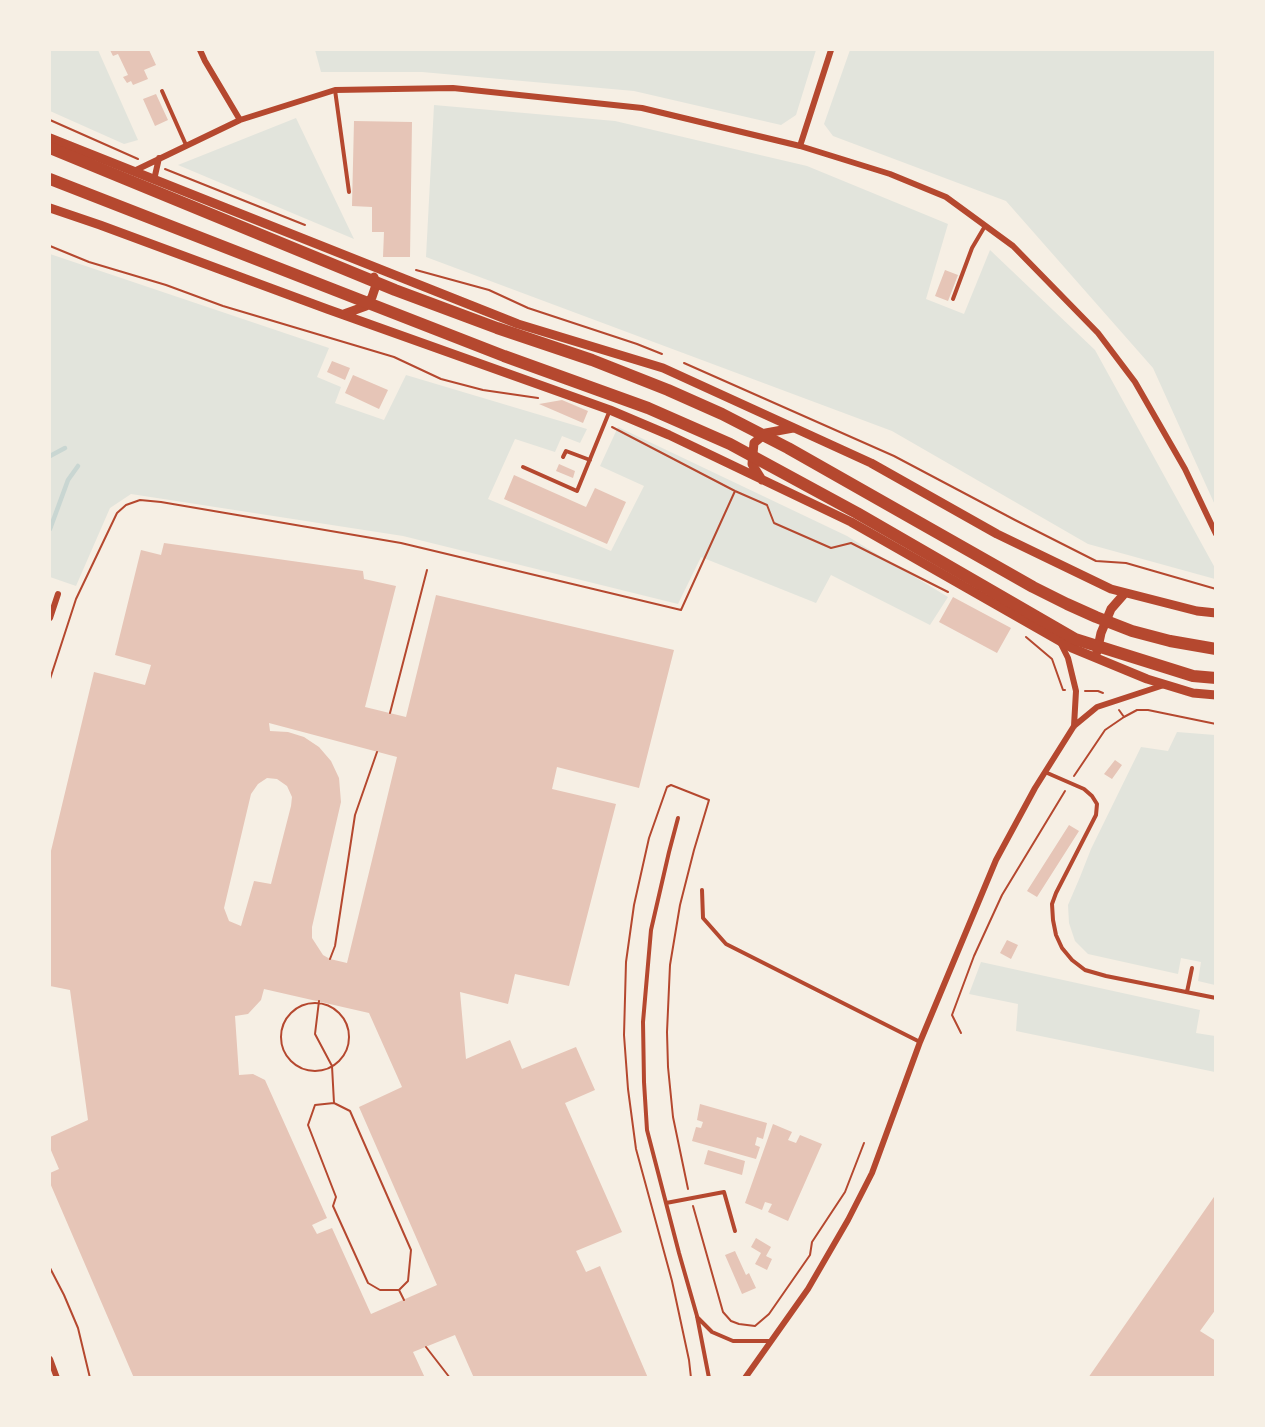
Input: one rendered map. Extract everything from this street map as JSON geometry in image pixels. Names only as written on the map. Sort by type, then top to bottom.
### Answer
[{"type":"highway","points":[[50,148],[395,290],[487,325],[592,360],[668,390],[722,414],[788,448],[1067,604],[1132,631],[1215,649]]},
{"type":"highway","points":[[50,179],[504,356],[648,408],[730,444],[769,465],[1075,639],[1193,675],[1215,678]]},
{"type":"main road","points":[[50,138],[518,324],[663,368],[871,464],[997,534],[1111,590],[1197,611],[1215,613]]},
{"type":"main road","points":[[50,208],[610,410],[669,435],[851,522],[1072,648],[1147,679],[1193,693],[1215,695]]},
{"type":"main road","points":[[344,314],[366,306],[372,297],[376,285],[370,266]]},
{"type":"main road","points":[[762,480],[753,464],[754,442],[766,433],[794,428]]},
{"type":"main road","points":[[1096,657],[1101,633],[1111,609],[1125,593]]},
{"type":"street","points":[[200,50],[240,120]]},
{"type":"street","points":[[800,146],[831,50]]},
{"type":"street","points":[[134,171],[240,120],[335,90],[453,88],[642,108],[800,146],[890,174],[946,197],[1013,246],[1098,333],[1135,382],[1185,469],[1215,534]]},
{"type":"street","points":[[154,180],[159,158]]},
{"type":"street","points":[[50,618],[58,594]]},
{"type":"street","points":[[1059,640],[1068,658],[1076,692],[1074,726]]},
{"type":"street","points":[[745,1377],[808,1290],[872,1173],[920,1042],[996,860],[1035,788],[1074,726],[1097,707],[1165,684]]},
{"type":"street","points":[[50,1359],[57,1377]]},
{"type":"lane","points":[[335,90],[349,192]]},
{"type":"lane","points":[[162,92],[186,146]]},
{"type":"lane","points":[[953,299],[972,248],[985,225]]},
{"type":"lane","points":[[523,467],[577,490],[610,410]]},
{"type":"lane","points":[[563,457],[566,451],[590,460]]},
{"type":"lane","points":[[1045,772],[1084,789],[1097,804],[1096,815],[1052,904],[1056,935],[1062,948],[1085,970],[1215,998]]},
{"type":"lane","points":[[678,818],[651,930],[643,1022],[644,1082],[647,1130],[697,1316],[709,1377]]},
{"type":"lane","points":[[702,890],[703,918],[726,944],[920,1042]]},
{"type":"lane","points":[[1187,992],[1192,968]]},
{"type":"lane","points":[[666,1203],[724,1192],[735,1231]]},
{"type":"lane","points":[[697,1316],[712,1332],[733,1341],[771,1341]]},
{"type":"path","points":[[50,246],[89,262],[166,285],[223,306],[394,357],[441,379],[483,390],[536,398],[548,397]]},
{"type":"path","points":[[605,423],[766,505],[774,523],[831,548],[851,543],[952,594]]},
{"type":"path","points":[[50,679],[76,599],[117,513],[126,505],[140,500],[400,543],[681,610],[735,491]]},
{"type":"path","points":[[390,713],[427,570]]},
{"type":"path","points":[[1020,632],[1052,659],[1063,690],[1098,691],[1108,696],[1124,717]]},
{"type":"path","points":[[961,1033],[952,1015],[974,956],[1002,895],[1069,783],[1105,730],[1124,717],[1137,711],[1148,710],[1215,724]]},
{"type":"path","points":[[330,959],[335,946],[355,815],[377,752]]},
{"type":"path","points":[[709,800],[680,905],[670,965],[667,1021],[668,1067],[673,1117],[686,1181],[723,1312],[731,1321],[754,1326],[769,1314],[810,1255],[813,1242],[844,1192],[864,1143]]},
{"type":"path","points":[[319,1002],[315,1034],[332,1066],[334,1103]]},
{"type":"path","points":[[319,1002],[329,1005],[338,1012],[348,1030],[349,1040],[346,1050],[332,1066],[322,1070],[310,1070],[299,1067],[289,1060],[280,1038],[287,1016],[296,1008],[319,1002]]},
{"type":"path","points":[[334,1103],[350,1111],[411,1250],[408,1281],[399,1290],[380,1290],[368,1283],[333,1206],[336,1197],[308,1125],[315,1105],[334,1103]]},
{"type":"path","points":[[50,1268],[78,1328],[90,1377]]},
{"type":"path","points":[[399,1290],[404,1299]]},
{"type":"path","points":[[426,1347],[450,1377]]},
{"type":"shaded area","points":[[50,50],[98,50],[138,140],[124,144],[50,111]]},
{"type":"shaded area","points":[[315,50],[816,50],[796,115],[781,125],[634,91],[422,72],[321,72]]},
{"type":"shaded area","points":[[850,50],[1213,50],[1215,52],[1215,505],[1153,368],[1006,201],[833,136],[824,124]]},
{"type":"shaded area","points":[[434,105],[615,121],[807,166],[948,224],[926,299],[964,314],[990,250],[1095,350],[1215,568],[1215,579],[1088,544],[892,431],[426,257]]},
{"type":"shaded area","points":[[296,118],[354,239],[178,165]]},
{"type":"shaded area","points":[[50,254],[329,348],[317,377],[341,387],[335,403],[384,420],[406,375],[587,429],[580,443],[562,436],[555,452],[515,439],[488,499],[611,551],[644,486],[600,466],[618,427],[847,536],[948,597],[930,625],[831,575],[816,603],[701,557],[678,604],[403,536],[131,494],[110,508],[76,586],[50,577]]},
{"type":"shaded area","points":[[1177,732],[1215,735],[1215,985],[1198,981],[1201,962],[1181,958],[1178,974],[1088,954],[1075,941],[1069,923],[1068,905],[1091,849],[1141,747],[1168,751]]},
{"type":"shaded area","points":[[981,962],[1200,1010],[1196,1033],[1215,1036],[1215,1072],[1016,1031],[1018,1004],[969,994]]},
{"type":"building","points":[[110,50],[149,50],[156,65],[144,70],[148,79],[133,85],[131,81],[127,83],[123,77],[128,75],[118,54],[113,56]]},
{"type":"building","points":[[156,94],[168,120],[155,126],[143,99]]},
{"type":"building","points":[[354,121],[412,122],[410,257],[383,257],[384,232],[372,232],[372,207],[352,206]]},
{"type":"building","points":[[945,270],[958,275],[948,301],[935,296]]},
{"type":"building","points":[[332,361],[350,368],[345,380],[327,372]]},
{"type":"building","points":[[353,375],[388,390],[379,409],[345,393]]},
{"type":"building","points":[[562,400],[588,411],[583,423],[539,404]]},
{"type":"building","points":[[559,464],[575,471],[573,478],[556,471]]},
{"type":"building","points":[[514,475],[586,507],[595,488],[626,502],[607,544],[504,499]]},
{"type":"building","points":[[164,543],[363,571],[364,579],[396,586],[365,707],[406,717],[436,595],[674,650],[639,788],[557,767],[552,789],[616,804],[569,986],[515,974],[508,1004],[460,992],[466,1059],[510,1040],[522,1069],[576,1047],[595,1090],[565,1103],[622,1232],[576,1251],[586,1272],[600,1266],[648,1378],[474,1378],[455,1335],[413,1352],[425,1378],[134,1378],[50,1183],[50,1173],[59,1169],[50,1148],[50,1137],[88,1120],[70,990],[50,986],[50,855],[94,672],[145,685],[151,665],[115,655],[141,550],[161,555]],"holes":[[[269,723],[397,757],[347,963],[323,955],[312,938],[312,927],[341,802],[339,778],[331,761],[319,747],[304,737],[288,732],[270,731]],[[267,778],[277,779],[287,786],[292,797],[291,806],[271,884],[254,881],[241,926],[229,921],[224,908],[251,794],[258,784]],[[264,989],[369,1013],[402,1087],[359,1107],[437,1285],[371,1314],[332,1228],[317,1234],[312,1225],[327,1218],[265,1080],[253,1074],[239,1075],[235,1016],[248,1014],[261,1000]]]},
{"type":"building","points":[[953,597],[1011,628],[997,653],[939,622]]},
{"type":"building","points":[[1115,760],[1122,765],[1112,779],[1104,774]]},
{"type":"building","points":[[1069,825],[1079,831],[1037,897],[1027,891]]},
{"type":"building","points":[[1007,940],[1018,945],[1011,959],[1000,953]]},
{"type":"building","points":[[700,1104],[767,1123],[763,1139],[757,1137],[755,1145],[760,1147],[756,1159],[692,1141],[696,1127],[701,1128],[703,1122],[697,1120]]},
{"type":"building","points":[[773,1124],[792,1132],[788,1140],[796,1143],[800,1135],[822,1144],[788,1221],[768,1212],[772,1204],[765,1202],[762,1210],[745,1203]]},
{"type":"building","points":[[708,1150],[745,1161],[742,1175],[704,1164]]},
{"type":"building","points":[[1216,1194],[1216,1309],[1200,1331],[1216,1341],[1216,1378],[1088,1378]]},
{"type":"building","points":[[756,1238],[771,1247],[766,1256],[772,1259],[767,1270],[755,1264],[761,1253],[751,1247]]},
{"type":"building","points":[[735,1251],[746,1275],[749,1273],[756,1288],[742,1294],[725,1255]]},
{"type":"waterway","points":[[50,456],[65,448]]},
{"type":"waterway","points":[[50,529],[68,480],[78,466]]}]
